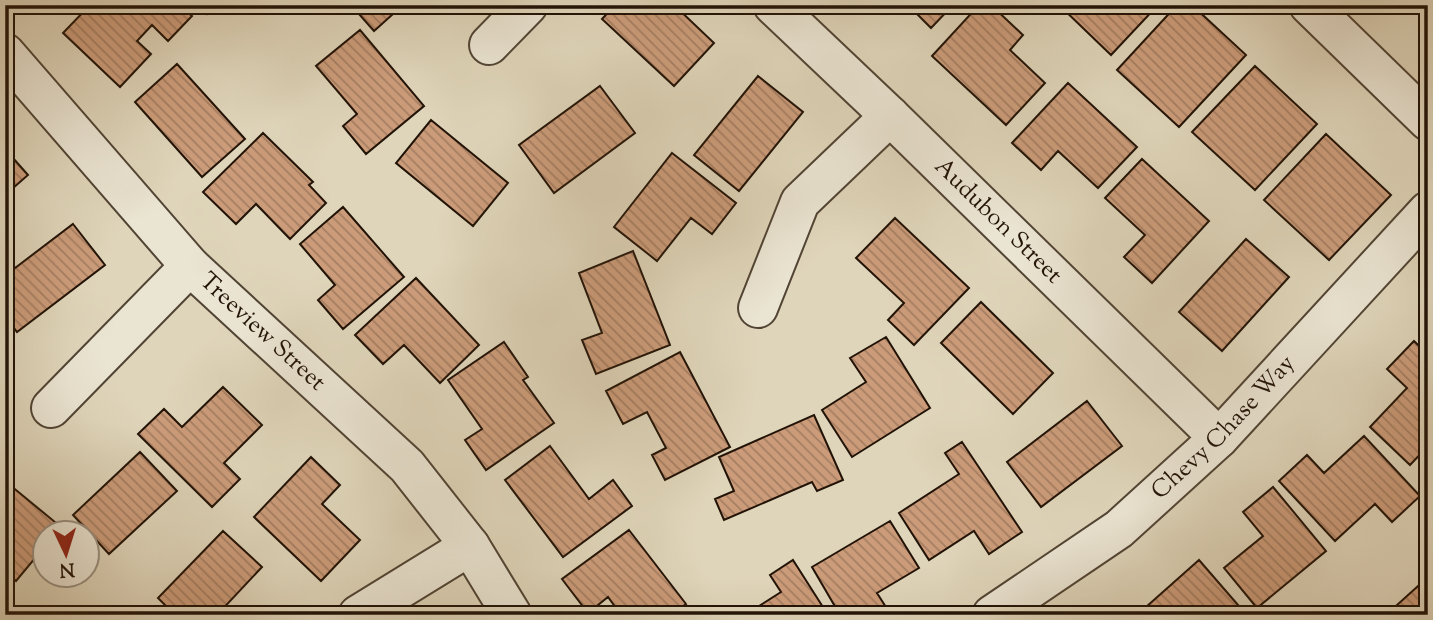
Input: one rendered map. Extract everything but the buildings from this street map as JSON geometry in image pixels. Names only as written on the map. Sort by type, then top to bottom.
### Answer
[{"type":"street","points":[[489,45],[528,5]]},
{"type":"street","name":"Audubon Street","points":[[773,5],[1219,438]]},
{"type":"street","points":[[1309,5],[1428,121]]},
{"type":"street","name":"Treeview Street","points":[[5,53],[190,266],[408,466],[470,547],[512,615]]},
{"type":"street","points":[[758,308],[800,202],[890,116]]},
{"type":"street","name":"Chevy Chase Way","points":[[992,615],[1119,529],[1219,438],[1428,211]]},
{"type":"street","points":[[51,408],[190,266]]},
{"type":"street","points":[[358,615],[470,547]]}]
